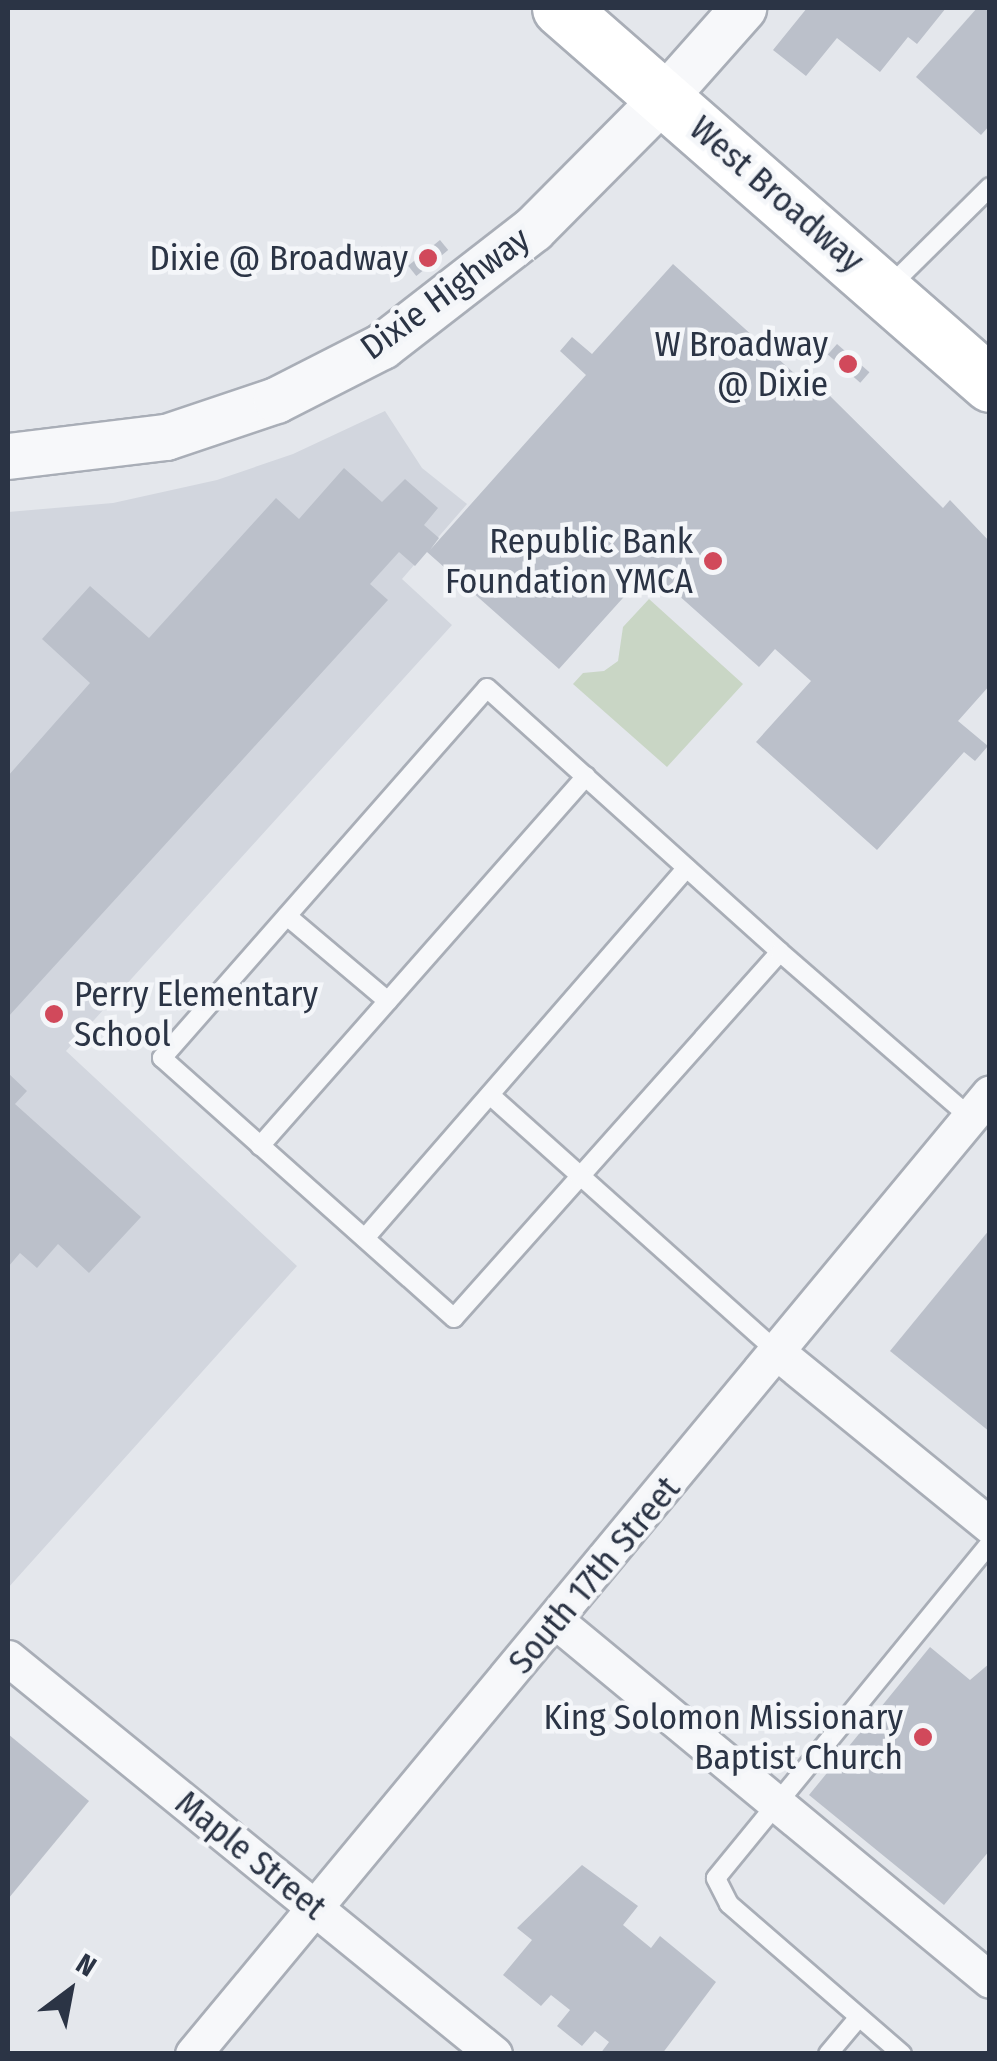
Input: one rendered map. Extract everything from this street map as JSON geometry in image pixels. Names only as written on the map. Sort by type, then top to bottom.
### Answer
[{"type":"main road","name":"West Broadway","points":[[560,8],[666,96],[990,384]]},
{"type":"street","name":"Dixie Highway","points":[[8,456],[166,437],[276,400],[382,346],[533,229],[666,96],[743,8]]},
{"type":"street","name":"South 17th Street","points":[[194,2054],[980,1105]]},
{"type":"street","points":[[777,1352],[990,1526]]},
{"type":"street","points":[[556,1621],[990,1980]]},
{"type":"street","name":"Maple Street","points":[[8,1658],[494,2054]]},
{"type":"lane","points":[[886,290],[990,187]]},
{"type":"lane","points":[[780,952],[454,1318],[162,1058],[488,688],[780,952],[980,1105]]},
{"type":"lane","points":[[260,1146],[586,776]]},
{"type":"lane","points":[[365,1238],[687,868]]},
{"type":"lane","points":[[287,916],[388,1001]]},
{"type":"lane","points":[[490,1095],[777,1352]]},
{"type":"lane","points":[[902,2054],[729,1904],[716,1878],[774,1804],[838,1734],[990,1543]]},
{"type":"lane","points":[[828,2054],[859,2017]]},
{"type":"shaded area","name":"Perry Elementary School","points":[[385,411],[422,468],[467,504],[402,579],[452,625],[66,1051],[297,1266],[8,1588],[8,512],[113,503],[217,480],[293,454]]},
{"type":"green space","points":[[649,599],[743,684],[667,767],[573,684],[583,673],[604,671],[618,661],[623,627]]},
{"type":"building","points":[[807,8],[946,8],[917,44],[908,37],[880,72],[837,38],[806,76],[773,50]]},
{"type":"building","points":[[977,8],[990,8],[990,125],[981,135],[916,77]]},
{"type":"building","name":"Dixie @ Broadway","points":[[440,240],[448,250],[416,276],[408,266]]},
{"type":"building","name":"Republic Bank Foundation YMCA","points":[[673,264],[824,400],[829,395],[943,508],[950,500],[990,542],[990,685],[958,721],[988,746],[975,761],[964,752],[877,850],[756,742],[811,681],[775,649],[759,667],[649,569],[559,669],[427,552],[415,566],[399,552],[370,584],[388,600],[8,1017],[8,776],[90,683],[42,639],[90,586],[149,638],[276,498],[299,519],[344,468],[382,502],[405,479],[438,508],[424,525],[439,538],[430,550],[586,375],[560,351],[572,337],[592,354]]},
{"type":"building","name":"W Broadway @ Dixie","points":[[837,344],[869,372],[860,383],[828,355]]},
{"type":"building","name":"Perry Elementary School","points":[[8,1073],[27,1091],[15,1104],[141,1217],[89,1273],[58,1244],[37,1268],[20,1253],[8,1267]]},
{"type":"building","points":[[990,1229],[990,1432],[890,1351]]},
{"type":"building","name":"King Solomon Missionary Baptist Church","points":[[930,1647],[970,1680],[990,1663],[990,1850],[944,1905],[809,1795]]},
{"type":"building","points":[[8,1734],[89,1801],[8,1899]]},
{"type":"building","points":[[582,1865],[638,1906],[623,1925],[651,1948],[660,1936],[716,1982],[662,2054],[600,2054],[609,2042],[595,2031],[582,2046],[557,2026],[570,2010],[551,1995],[541,2006],[503,1975],[532,1940],[517,1928]]},
{"type":"place","name":"Dixie @ Broadway","points":[[428,258]]},
{"type":"place","name":"W Broadway @ Dixie","points":[[848,364]]},
{"type":"place","name":"Republic Bank Foundation YMCA","points":[[713,561]]},
{"type":"place","name":"Perry Elementary School","points":[[54,1014]]},
{"type":"place","name":"King Solomon Missionary Baptist Church","points":[[923,1737]]}]
